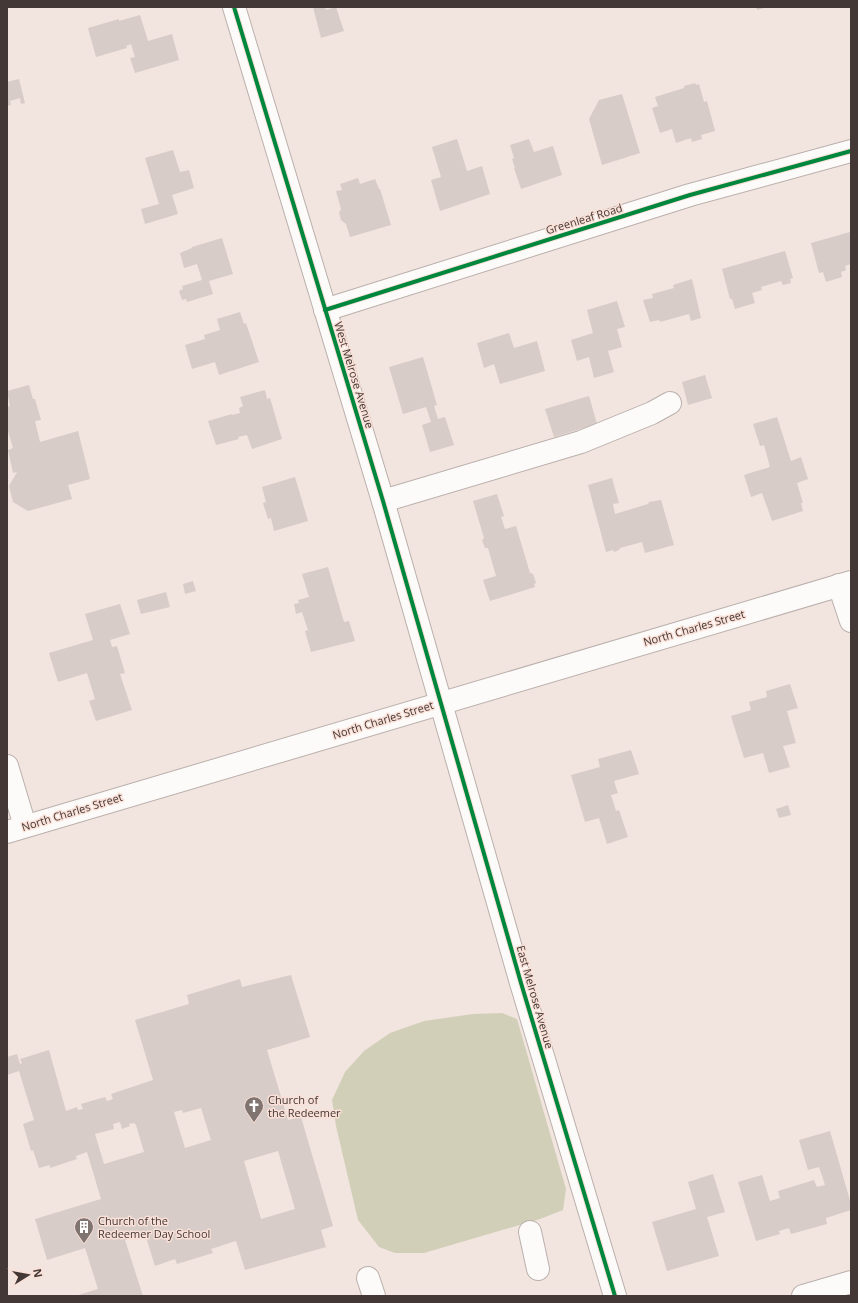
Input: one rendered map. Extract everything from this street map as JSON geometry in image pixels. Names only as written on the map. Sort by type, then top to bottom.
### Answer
[{"type":"street","name":"West Melrose Avenue","points":[[234,7],[383,501],[441,703]]},
{"type":"street","name":"Greenleaf Road","points":[[325,310],[690,195],[851,151]]},
{"type":"street","points":[[383,501],[581,442],[652,413],[670,402]]},
{"type":"street","points":[[845,583],[851,621]]},
{"type":"street","name":"North Charles Street","points":[[16,829],[845,583]]},
{"type":"street","name":"East Melrose Avenue","points":[[441,703],[612,1295]]},
{"type":"street","points":[[7,766],[16,829]]},
{"type":"street","points":[[530,1232],[538,1270]]},
{"type":"street","points":[[803,1296],[851,1282]]},
{"type":"shaded area","points":[[502,1013],[517,1019],[566,1189],[563,1210],[540,1219],[424,1253],[395,1253],[379,1247],[358,1220],[336,1126],[332,1100],[345,1072],[364,1051],[390,1033],[424,1021],[473,1014]]},
{"type":"building","points":[[313,7],[325,7],[326,10],[336,7],[344,31],[321,38]]},
{"type":"building","points":[[756,7],[767,7],[757,10]]},
{"type":"building","points":[[140,15],[148,41],[172,34],[179,60],[135,73],[130,58],[135,57],[131,44],[126,46],[127,48],[96,57],[88,28],[119,19],[119,21]]},
{"type":"building","points":[[19,79],[25,103],[21,104],[20,98],[10,101],[11,105],[7,106],[7,82]]},
{"type":"building","points":[[695,83],[696,85],[699,84],[704,102],[707,101],[715,131],[701,135],[702,139],[692,142],[691,138],[676,143],[672,129],[660,133],[652,108],[658,106],[655,97]]},
{"type":"building","points":[[622,94],[640,153],[602,165],[589,119],[599,100]]},
{"type":"building","points":[[457,139],[467,171],[482,166],[490,194],[440,211],[431,180],[441,177],[432,147]]},
{"type":"building","points":[[529,139],[534,152],[553,146],[562,175],[521,189],[514,168],[512,159],[514,158],[510,145]]},
{"type":"building","points":[[173,150],[180,172],[189,170],[194,188],[172,195],[178,214],[145,224],[141,209],[159,204],[145,158]]},
{"type":"building","points":[[358,178],[360,184],[375,179],[380,189],[391,225],[350,237],[346,224],[341,220],[339,213],[341,209],[336,191],[342,190],[340,184]]},
{"type":"building","points":[[850,232],[851,264],[845,266],[846,270],[841,272],[842,277],[826,282],[823,272],[819,273],[811,243]]},
{"type":"building","points":[[222,238],[233,274],[209,281],[213,294],[187,302],[186,299],[182,300],[179,291],[183,289],[182,286],[202,280],[197,264],[184,268],[180,253],[192,247]]},
{"type":"building","points":[[785,251],[793,278],[790,279],[791,283],[783,285],[781,281],[761,287],[762,290],[752,293],[755,303],[735,309],[732,299],[730,299],[722,269]]},
{"type":"building","points":[[692,279],[701,318],[691,321],[689,314],[660,322],[659,320],[650,322],[643,300],[653,298],[652,294],[674,288],[673,285]]},
{"type":"building","points":[[617,301],[625,327],[617,329],[622,347],[608,351],[614,372],[594,378],[589,357],[577,361],[571,340],[593,333],[587,310]]},
{"type":"building","points":[[240,312],[244,324],[246,323],[259,362],[219,375],[215,362],[192,369],[185,345],[205,339],[204,335],[220,330],[217,319]]},
{"type":"building","points":[[509,333],[514,348],[537,341],[545,371],[500,384],[494,364],[484,368],[477,343]]},
{"type":"building","points":[[423,357],[437,405],[434,406],[438,419],[445,417],[454,445],[430,452],[422,425],[431,422],[426,407],[403,414],[389,367]]},
{"type":"building","points":[[705,375],[712,398],[688,405],[682,382]]},
{"type":"building","points":[[29,385],[41,420],[35,421],[40,442],[78,431],[90,479],[68,485],[72,499],[28,511],[13,502],[9,486],[17,472],[13,473],[8,450],[13,448],[7,428],[7,407],[10,406],[7,391]]},
{"type":"building","points":[[265,390],[267,399],[270,398],[282,439],[252,449],[247,435],[238,437],[239,439],[216,445],[208,421],[240,413],[239,408],[243,406],[240,397]]},
{"type":"building","points":[[589,396],[597,424],[554,437],[545,409]]},
{"type":"building","points":[[777,417],[791,461],[801,457],[808,479],[797,483],[803,503],[801,503],[803,511],[772,521],[762,493],[751,497],[744,475],[770,467],[764,445],[760,446],[753,424]]},
{"type":"building","points":[[295,477],[308,521],[274,531],[271,518],[268,519],[263,503],[266,502],[262,487]]},
{"type":"building","points":[[612,478],[619,503],[613,504],[615,514],[648,504],[649,502],[661,500],[674,545],[645,553],[642,542],[620,548],[614,552],[613,550],[606,552],[588,485]]},
{"type":"building","points":[[497,494],[504,516],[501,517],[505,529],[516,526],[530,573],[533,574],[536,583],[534,584],[535,587],[490,601],[483,580],[496,576],[488,548],[485,548],[482,540],[484,538],[473,501]]},
{"type":"building","points":[[328,567],[344,622],[349,621],[355,641],[311,652],[305,631],[308,630],[302,612],[296,614],[294,604],[299,603],[298,600],[309,597],[302,574]]},
{"type":"building","points":[[193,581],[196,591],[185,594],[183,584]]},
{"type":"building","points":[[166,592],[170,607],[141,614],[137,600]]},
{"type":"building","points":[[120,604],[130,634],[110,640],[112,647],[117,646],[125,673],[120,674],[132,710],[96,721],[89,701],[95,699],[87,673],[58,682],[49,653],[93,640],[85,614]]},
{"type":"building","points":[[790,684],[798,708],[787,711],[796,743],[783,746],[790,767],[769,773],[763,753],[744,758],[731,716],[751,710],[749,702],[767,697],[766,691]]},
{"type":"building","points":[[631,750],[639,774],[614,781],[618,793],[611,795],[616,811],[619,810],[628,837],[607,844],[599,818],[585,822],[571,775],[600,767],[598,759]]},
{"type":"building","points":[[788,805],[791,815],[779,818],[776,809]]},
{"type":"building","name":"Church of the Redeemer","points":[[291,975],[310,1037],[267,1050],[288,1120],[301,1117],[333,1226],[321,1230],[326,1247],[245,1270],[236,1241],[211,1249],[213,1253],[177,1264],[175,1259],[155,1266],[145,1234],[125,1240],[143,1296],[75,1296],[98,1289],[85,1248],[47,1260],[35,1219],[101,1199],[87,1152],[76,1156],[77,1159],[50,1168],[50,1165],[39,1168],[33,1150],[31,1151],[23,1124],[34,1120],[19,1071],[7,1075],[7,1057],[17,1054],[20,1064],[22,1063],[20,1059],[49,1050],[66,1111],[77,1107],[78,1110],[83,1109],[81,1104],[105,1097],[107,1101],[113,1099],[111,1094],[153,1080],[135,1020],[189,1004],[187,995],[240,979],[242,987]],"holes":[[[201,1108],[211,1140],[185,1148],[174,1112],[182,1110],[183,1113]],[[120,1122],[122,1129],[130,1126],[129,1124],[134,1123],[136,1125],[144,1152],[104,1164],[95,1134],[114,1129],[113,1124]],[[278,1151],[295,1209],[261,1219],[244,1161]]]},
{"type":"building","points":[[830,1131],[851,1204],[851,1210],[826,1218],[827,1224],[791,1234],[789,1228],[779,1231],[780,1234],[756,1241],[738,1182],[762,1175],[770,1201],[780,1198],[778,1191],[814,1180],[817,1187],[825,1185],[819,1167],[808,1170],[799,1140]]},
{"type":"building","points":[[713,1174],[725,1212],[707,1217],[719,1256],[667,1271],[652,1222],[696,1209],[688,1182]]},
{"type":"cycle path","points":[[234,7],[383,501],[521,983],[615,1296]]},
{"type":"cycle path","points":[[325,310],[690,195],[851,151]]},
{"type":"place","name":"Church of the Redeemer","points":[[254,1123]]},
{"type":"place","name":"Church of the Redeemer Day School","points":[[84,1244]]}]
